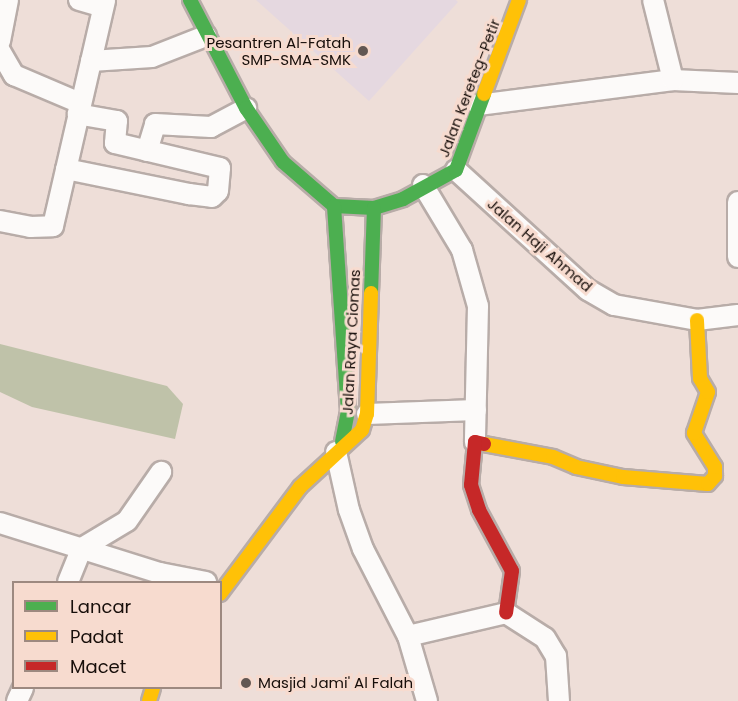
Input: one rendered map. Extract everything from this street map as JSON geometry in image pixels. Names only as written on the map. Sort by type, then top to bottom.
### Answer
[{"type":"main road","points":[[190,0],[206,36],[246,108],[283,162],[334,206],[374,208]]},
{"type":"main road","name":"Jalan Kereteg–Petir","points":[[374,208],[403,199],[423,185],[456,170],[466,151],[478,105],[519,0]]},
{"type":"main road","name":"Jalan Raya Ciomas","points":[[334,206],[348,411],[339,449]]},
{"type":"main road","name":"Jalan Raya Ciomas","points":[[339,449],[358,436],[367,414],[374,208]]},
{"type":"main road","points":[[506,613],[512,572],[478,510],[471,484],[475,442],[543,454],[576,467],[623,477],[708,484],[715,476],[715,467],[694,433],[705,413],[708,398],[699,378],[697,320]]},
{"type":"main road","points":[[222,589],[300,487],[339,449]]},
{"type":"street","points":[[0,41],[8,0]]},
{"type":"street","points":[[0,221],[30,227],[53,226],[104,4],[80,0]]},
{"type":"street","points":[[653,0],[673,80]]},
{"type":"street","points":[[91,61],[152,57],[206,36]]},
{"type":"street","points":[[0,51],[14,75],[79,109],[117,121],[115,143],[220,168],[216,196],[159,189],[66,170]]},
{"type":"street","points":[[478,105],[673,80],[738,83]]},
{"type":"street","points":[[147,151],[155,124],[211,127],[246,108]]},
{"type":"street","name":"Jalan Haji Ahmad","points":[[456,170],[588,290],[614,305],[697,320],[738,315]]},
{"type":"street","points":[[423,185],[462,250],[478,306],[475,442]]},
{"type":"street","points":[[738,202],[738,257]]},
{"type":"street","points":[[367,414],[476,410]]},
{"type":"street","points":[[339,449],[349,510],[363,549],[408,636],[427,701]]},
{"type":"street","points":[[68,581],[82,548],[127,521],[161,472]]},
{"type":"street","points":[[0,523],[202,581]]},
{"type":"street","points":[[408,636],[506,613],[545,638],[556,656],[559,701]]},
{"type":"shaded area","name":"Pesantren Al-Fatah SMP-SMA-SMK","points":[[256,0],[456,0],[458,2],[369,101]]},
{"type":"green space","points":[[0,344],[167,386],[183,404],[175,439],[32,407],[0,392]]},
{"type":"traffic: fast","points":[[190,0],[246,108],[283,162],[334,206],[374,208],[403,199],[456,170],[484,94]]},
{"type":"traffic: fast","points":[[334,206],[348,411],[342,441]]},
{"type":"traffic: fast","points":[[371,293],[374,208]]},
{"type":"traffic: slow","points":[[484,94],[519,0]]},
{"type":"traffic: slow","points":[[222,591],[300,487],[362,430],[367,414],[371,293]]},
{"type":"traffic: slow","points":[[484,444],[553,457],[576,467],[623,477],[708,484],[715,476],[715,467],[694,433],[708,392],[700,378],[697,320]]},
{"type":"traffic: slow","points":[[149,701],[153,689]]},
{"type":"traffic: jam","points":[[484,444],[475,442],[471,485],[479,510],[512,571],[506,613]]},
{"type":"place","name":"Pesantren Al-Fatah SMP-SMA-SMK","points":[[363,51]]},
{"type":"place","name":"Masjid Jami' Al Falah","points":[[246,683]]}]
